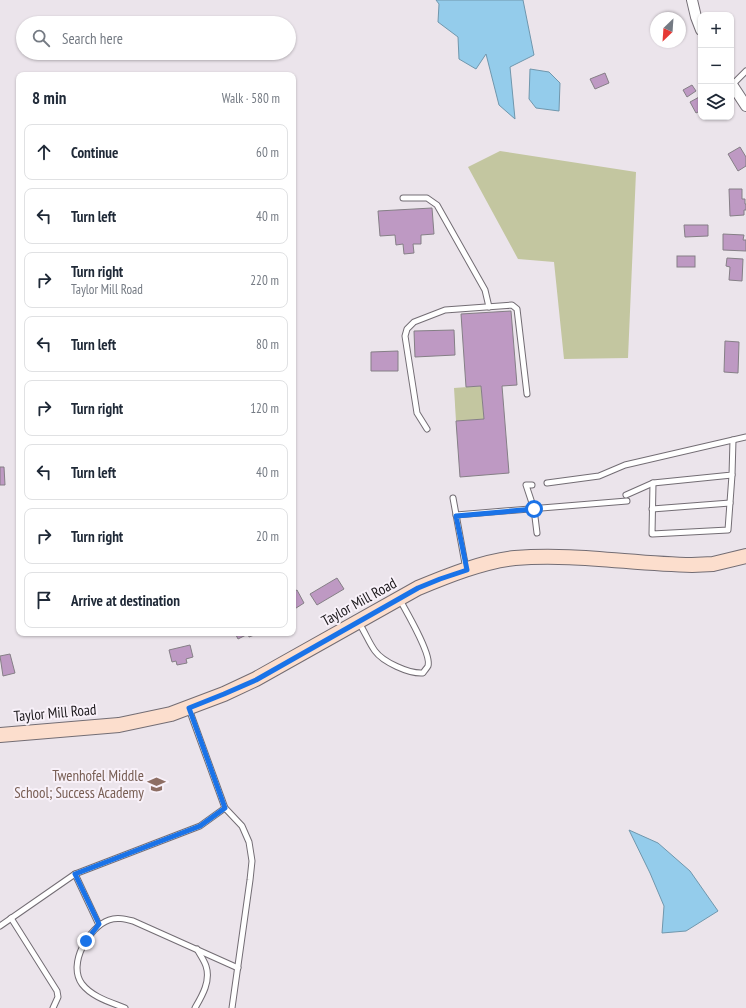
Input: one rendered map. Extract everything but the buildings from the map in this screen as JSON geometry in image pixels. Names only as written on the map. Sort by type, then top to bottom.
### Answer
[{"type":"main road","name":"Taylor Mill Road","points":[[0,735],[119,725],[171,714],[189,708],[256,680],[399,599],[440,579],[513,558],[547,556],[692,565],[713,564],[746,556]]},
{"type":"street","points":[[692,0],[698,22]]},
{"type":"street","points":[[734,88],[746,106]]},
{"type":"lane","points":[[734,81],[746,71]]},
{"type":"lane","points":[[403,198],[426,198],[437,204],[485,290],[489,307]]},
{"type":"lane","points":[[427,429],[417,413],[405,336],[407,329],[414,322],[445,310],[512,305],[517,309],[526,394]]},
{"type":"lane","points":[[547,483],[599,476],[625,465],[746,437]]},
{"type":"lane","points":[[653,483],[652,534],[728,530],[733,440]]},
{"type":"lane","points":[[626,495],[653,483],[732,475]]},
{"type":"lane","points":[[532,485],[526,485],[534,509],[537,534]]},
{"type":"lane","points":[[453,498],[467,570]]},
{"type":"lane","points":[[456,516],[627,501]]},
{"type":"lane","points":[[652,509],[730,503]]},
{"type":"lane","points":[[358,622],[375,651],[392,664],[415,674],[422,674],[428,665],[428,657],[418,634],[399,599]]},
{"type":"lane","points":[[189,708],[225,808],[242,826],[248,842],[252,861],[232,1008]]},
{"type":"lane","points":[[0,926],[75,874],[200,826],[225,808]]},
{"type":"lane","points":[[75,874],[99,924]]},
{"type":"lane","points":[[11,918],[57,991],[58,997],[53,1008]]},
{"type":"lane","points":[[125,1008],[90,992],[81,983],[77,972],[79,953],[86,941],[99,924],[110,919],[122,918],[133,921],[238,968]]},
{"type":"lane","points":[[195,1008],[203,996],[208,980],[206,966],[197,949]]},
{"type":"green space","points":[[500,151],[636,172],[628,358],[564,359],[554,262],[518,259],[468,167]]},
{"type":"green space","points":[[481,386],[484,419],[456,421],[454,388]]},
{"type":"water","points":[[436,0],[523,0],[534,55],[510,67],[515,119],[499,105],[486,54],[476,69],[459,59],[458,37],[438,22],[439,4]]},
{"type":"water","points":[[530,69],[549,72],[560,83],[559,111],[536,108],[529,99]]},
{"type":"water","points":[[629,830],[658,843],[690,871],[718,911],[686,931],[662,933],[664,906]]},
{"type":"place","name":"Twenhofel Middle School; Success Academy","points":[[157,785]]},
{"type":"route","points":[[86,941],[99,924],[75,874],[200,826],[225,808],[189,708],[256,680],[418,588],[467,570],[456,516],[534,509]]}]
